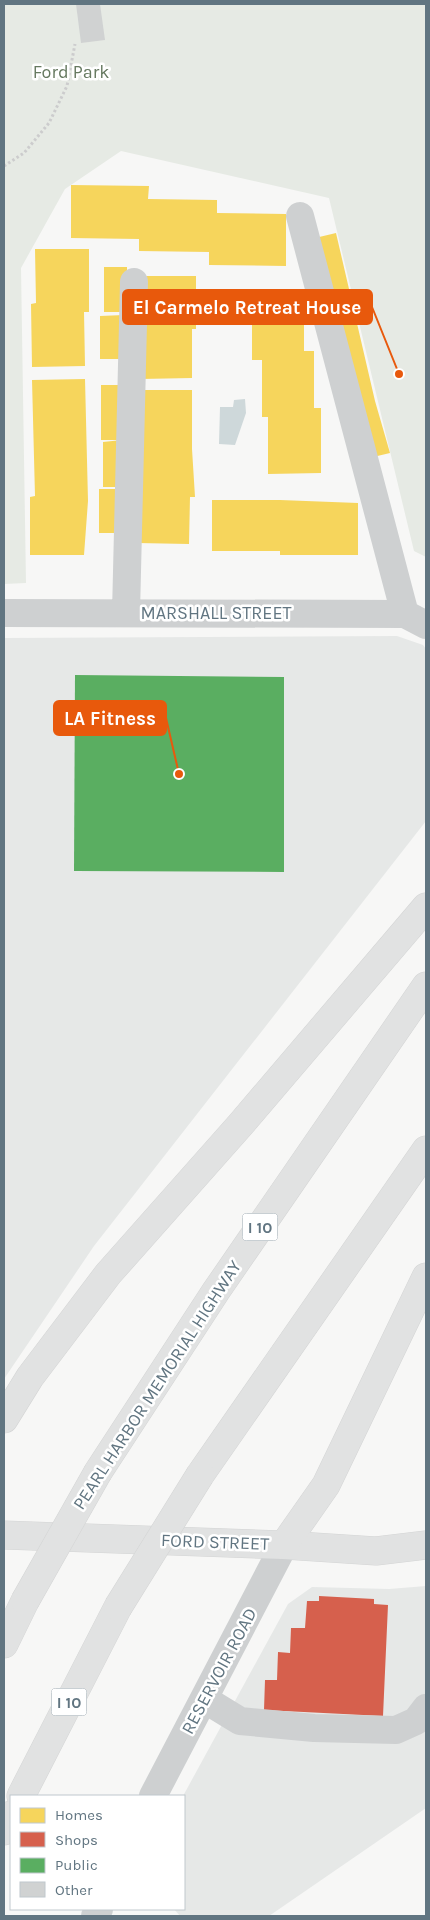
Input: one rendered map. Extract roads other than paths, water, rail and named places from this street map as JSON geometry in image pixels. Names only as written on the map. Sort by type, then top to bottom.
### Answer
[{"type":"main road","points":[[4,1419],[30,1377],[108,1274],[241,1124],[426,907]]},
{"type":"main road","name":"PEARL HARBOR MEMORIAL HIGHWAY","points":[[4,1644],[25,1601],[98,1472],[216,1291],[426,986]]},
{"type":"main road","name":"I 10","points":[[22,1795],[118,1607],[200,1475],[426,1150]]},
{"type":"main road","points":[[284,1545],[326,1485],[426,1278]]},
{"type":"main road","name":"FORD STREET","points":[[4,1534],[284,1545],[376,1551],[426,1545]]},
{"type":"main road","points":[[4,1831],[10,1817]]},
{"type":"street","points":[[300,216],[416,620]]},
{"type":"street","points":[[126,613],[134,282]]},
{"type":"street","name":"MARSHALL STREET","points":[[4,613],[126,613],[416,620]]},
{"type":"street","name":"RESERVOIR ROAD","points":[[154,1795],[284,1545]]},
{"type":"street","points":[[204,1699],[240,1721],[314,1728],[396,1730],[416,1721],[426,1708]]},
{"type":"place","name":"El Carmelo Retreat House","points":[[399,374]]},
{"type":"place","name":"LA Fitness","points":[[179,774]]},
{"type":"park label","name":"Ford Park","points":[[71,72]]}]
